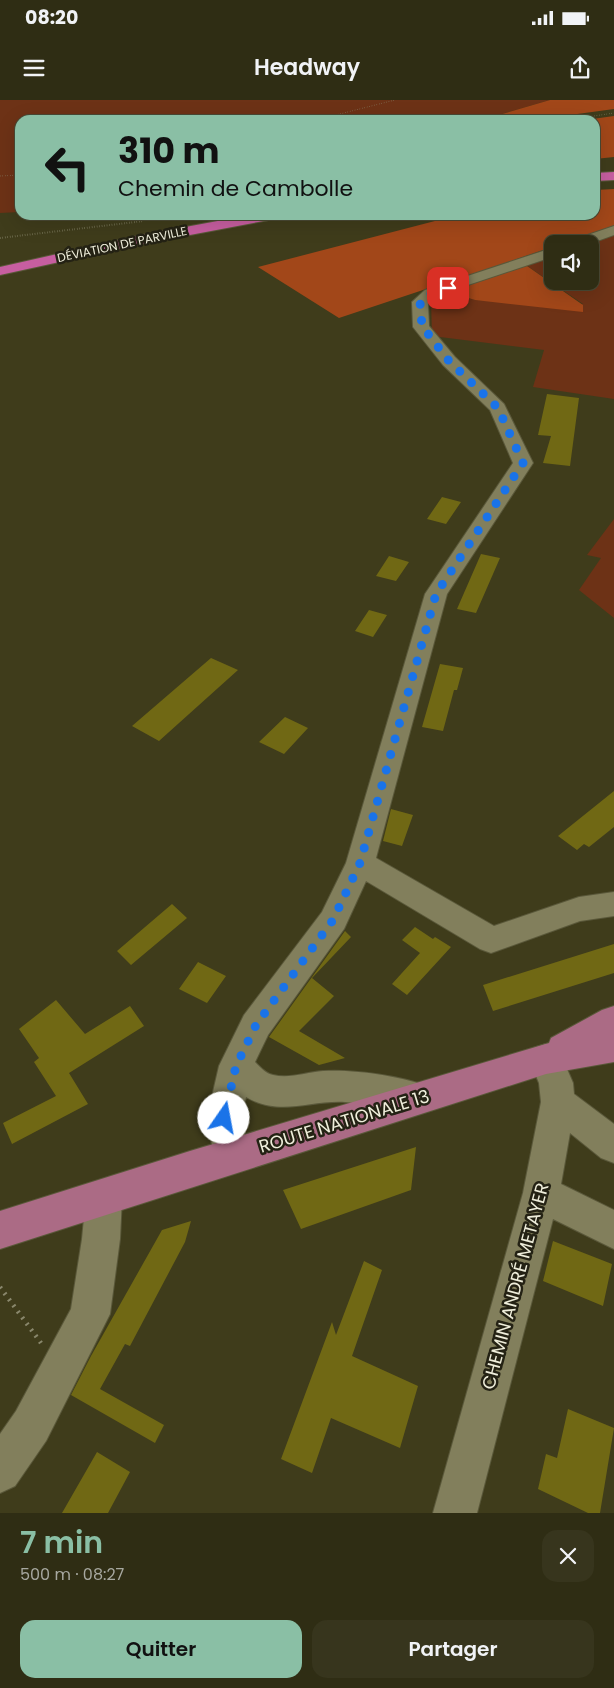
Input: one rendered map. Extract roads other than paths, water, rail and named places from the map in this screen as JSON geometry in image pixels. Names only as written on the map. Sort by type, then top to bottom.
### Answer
[{"type":"highway","points":[[600,171],[614,170]]},
{"type":"highway","points":[[600,177],[614,176]]},
{"type":"highway","name":"DÉVIATION DE PARVILLE","points":[[0,262],[73,245],[201,220]]},
{"type":"highway","name":"DÉVIATION DE PARVILLE","points":[[0,271],[86,250],[245,220]]},
{"type":"main road","name":"ROUTE NATIONALE 13","points":[[546,1058],[614,1020]]},
{"type":"main road","name":"ROUTE NATIONALE 13","points":[[0,1230],[546,1058],[614,1047]]},
{"type":"street","points":[[599,235],[614,230]]},
{"type":"street","points":[[232,1156],[224,1118],[236,1066],[256,1025],[333,920],[360,863],[436,594],[523,463],[498,408],[449,361],[422,326],[420,302],[430,294],[544,255]]},
{"type":"street","points":[[360,863],[491,940],[579,910],[614,904]]},
{"type":"street","name":"CHEMIN ANDRÉ METAYER","points":[[455,1513],[542,1194],[558,1102],[556,1083],[546,1058]]},
{"type":"street","points":[[236,1066],[248,1080],[267,1091],[292,1091],[338,1086],[418,1098]]},
{"type":"street","points":[[558,1102],[614,1146]]},
{"type":"street","points":[[542,1194],[614,1230]]},
{"type":"street","points":[[0,1471],[31,1426],[90,1314],[101,1239],[104,1197]]}]
